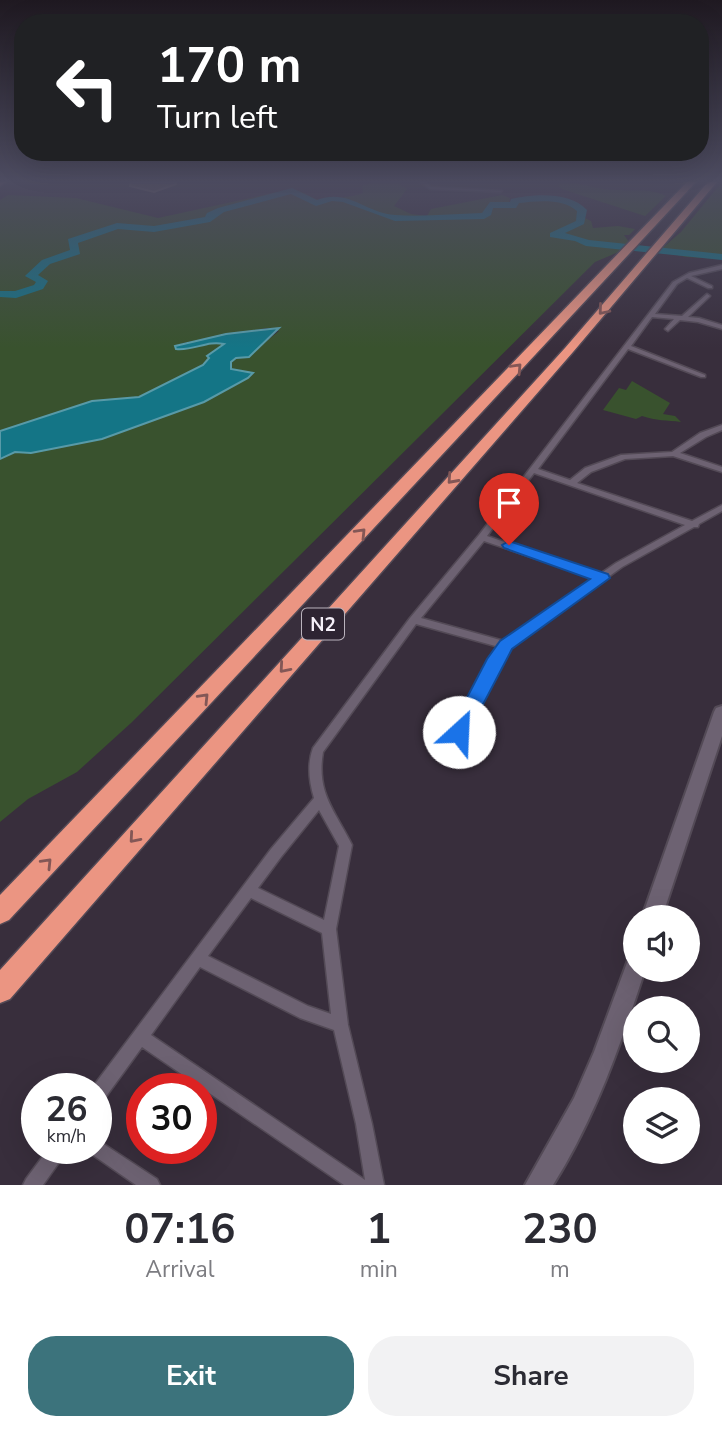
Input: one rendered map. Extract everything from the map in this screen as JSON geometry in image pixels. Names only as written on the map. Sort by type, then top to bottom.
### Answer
[{"type":"highway","name":"N2","points":[[0,912],[640,237]]},
{"type":"highway","name":"N2","points":[[0,990],[569,350],[665,237]]},
{"type":"main road","points":[[656,905],[722,712]]},
{"type":"main road","points":[[538,1185],[554,1162],[591,1089],[630,982]]},
{"type":"street","points":[[375,1185],[340,1026],[329,929],[346,845],[319,801],[313,768],[317,751],[414,620],[482,537],[675,283],[687,276],[722,268]]},
{"type":"street","points":[[687,276],[710,287]]},
{"type":"street","points":[[668,329],[707,296]]},
{"type":"street","points":[[651,315],[706,322],[722,327]]},
{"type":"street","points":[[706,322],[722,320]]},
{"type":"street","points":[[626,346],[703,376]]},
{"type":"street","points":[[674,454],[703,435],[722,427]]},
{"type":"street","points":[[573,482],[588,470],[624,457],[674,454],[722,470]]},
{"type":"street","points":[[532,470],[695,525]]},
{"type":"street","points":[[459,732],[495,659],[506,645],[602,578],[722,508]]},
{"type":"street","points":[[482,537],[602,578]]},
{"type":"street","points":[[414,620],[506,645]]},
{"type":"street","points":[[112,1075],[282,845],[319,801]]},
{"type":"street","points":[[250,891],[329,929]]},
{"type":"street","points":[[199,960],[304,1013],[340,1026]]},
{"type":"street","points":[[140,1037],[359,1185]]},
{"type":"street","points":[[112,1158],[151,1185]]},
{"type":"street","points":[[32,1185],[47,1164]]},
{"type":"green space","points":[[0,237],[626,237],[629,242],[621,251],[595,262],[131,723],[77,772],[28,799],[0,822],[0,459],[15,452],[31,453],[102,439],[204,402],[253,374],[231,369],[231,362],[236,358],[245,358],[279,331],[267,328],[183,343],[176,349],[212,343],[224,344],[207,355],[209,358],[203,365],[139,397],[92,401],[0,431]]},
{"type":"green space","points":[[675,237],[722,237],[722,259],[686,257],[659,251]]},
{"type":"green space","points":[[632,381],[670,403],[663,414],[675,416],[681,422],[642,416],[636,419],[603,410],[619,388],[626,390]]},
{"type":"water","points":[[279,328],[249,357],[236,358],[231,362],[231,369],[253,373],[248,378],[204,402],[102,439],[31,453],[15,452],[0,459],[0,431],[92,401],[139,397],[203,365],[209,358],[207,356],[224,344],[212,343],[183,349],[176,349],[175,346],[226,334]]},
{"type":"waterway","points":[[0,294],[16,295],[39,287],[42,281],[31,276],[46,262],[76,252],[72,241],[86,237]]},
{"type":"waterway","points":[[572,237],[586,243],[722,257]]},
{"type":"route","points":[[459,732],[495,659],[506,645],[602,578],[509,545]]}]
